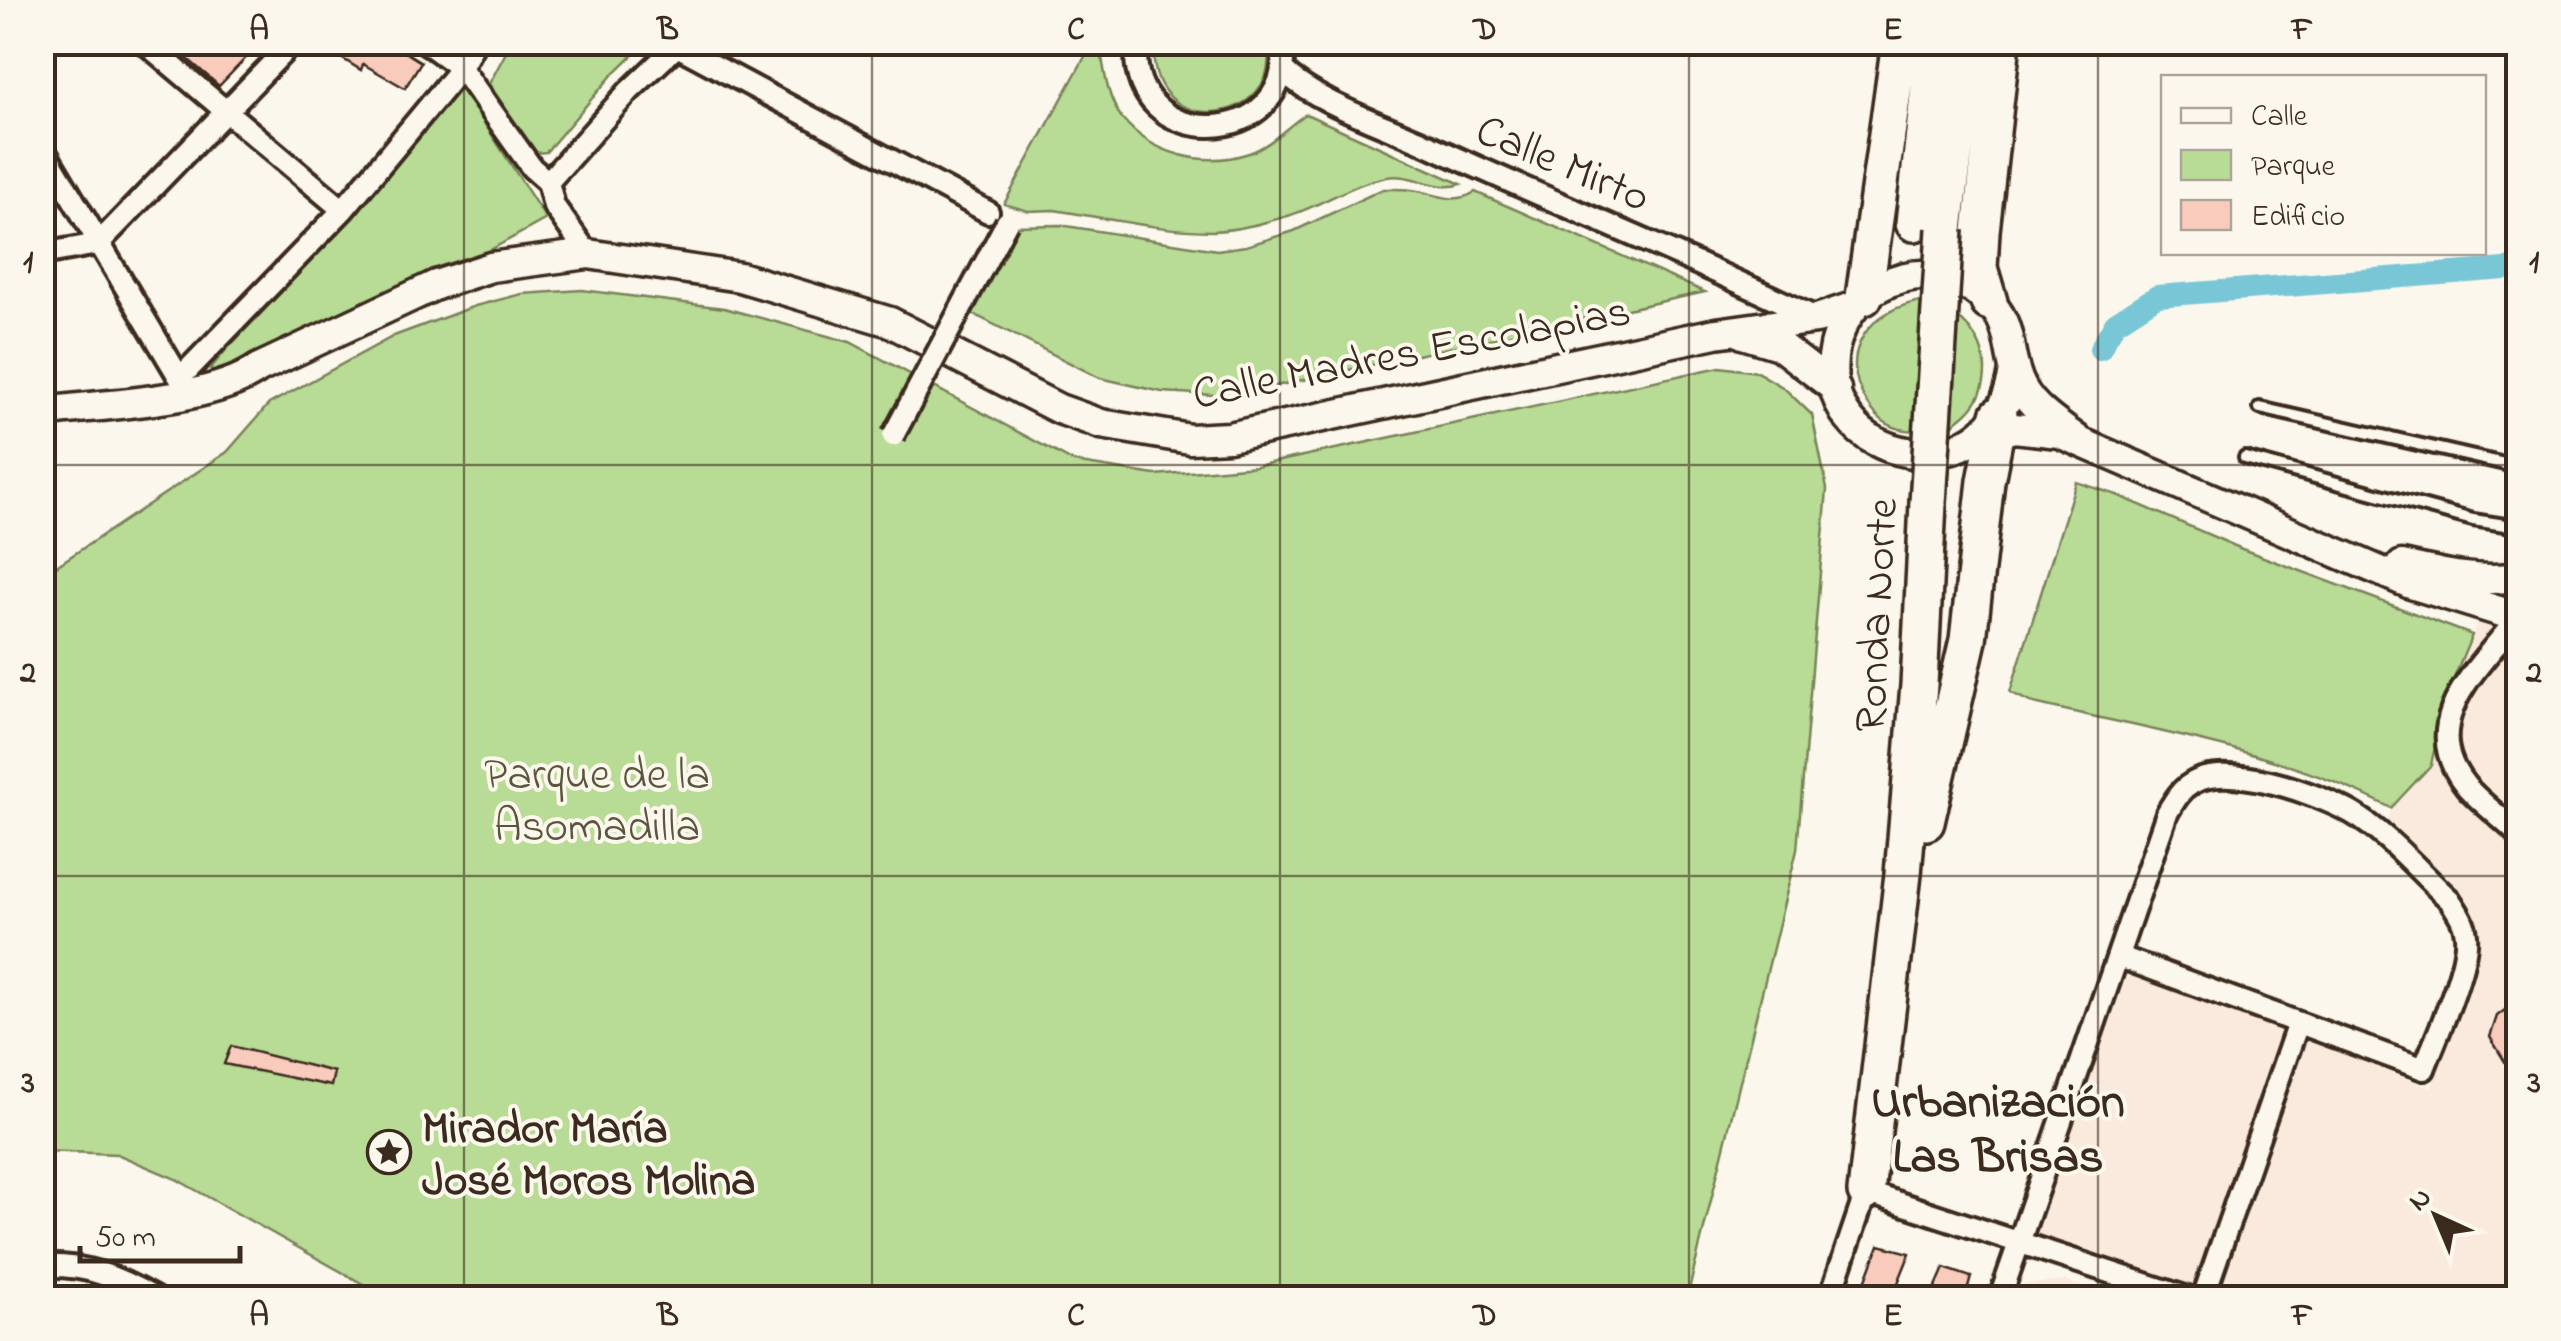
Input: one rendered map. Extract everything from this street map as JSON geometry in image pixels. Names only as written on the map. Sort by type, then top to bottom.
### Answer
[{"type":"highway","points":[[1859,301],[1900,42]]},
{"type":"highway","name":"Ronda Norte","points":[[1866,1192],[1903,874],[1919,684],[1928,503],[1934,42]]},
{"type":"highway","name":"Ronda Norte","points":[[1930,226],[1968,42]]},
{"type":"highway","points":[[1989,302],[1979,268],[1980,231],[2002,42]]},
{"type":"highway","points":[[1903,874],[1925,825],[1968,640],[1989,429]]},
{"type":"street","points":[[144,42],[343,210]]},
{"type":"street","points":[[42,254],[98,244],[293,42]]},
{"type":"street","points":[[425,42],[461,68],[532,168],[548,182],[554,206],[588,254]]},
{"type":"street","points":[[42,148],[184,386],[343,210],[461,68],[474,42]]},
{"type":"street","points":[[1137,42],[1139,76],[1148,96],[1162,112],[1202,128],[1244,120],[1261,107],[1274,90],[1288,44]]},
{"type":"street","points":[[548,182],[629,91],[679,44],[998,217],[893,436]]},
{"type":"street","name":"Calle Mirto","points":[[1282,70],[1308,90],[1721,272],[1818,319]]},
{"type":"street","name":"Calle Madres Escolapias","points":[[42,412],[184,386],[242,380],[259,368],[436,285],[491,266],[588,254],[740,277],[890,322],[1059,408],[1132,431],[1190,439],[1229,437],[1716,333],[1818,319],[1859,301]]},
{"type":"street","points":[[2078,440],[2029,398],[2014,370],[2008,334],[1989,302],[1973,289],[1934,275],[1913,275],[1893,280],[1859,301],[1845,320],[1834,354],[1836,389],[1860,430],[1895,451],[1936,454],[1989,429],[2027,427],[2078,440],[2419,587],[2518,618],[2462,687],[2446,722],[2447,756],[2467,787],[2518,834]]},
{"type":"street","name":"Calle Madres Escolapias","points":[[1716,333],[1764,339],[1796,356],[1836,389]]},
{"type":"street","points":[[1989,429],[2006,401],[2014,370]]},
{"type":"street","points":[[2339,552],[2472,579],[2518,577]]},
{"type":"street","points":[[2000,1298],[2167,814],[2178,795],[2194,781],[2222,775],[2252,777],[2351,813],[2450,900],[2466,934],[2464,957],[2424,1069],[2120,957]]},
{"type":"street","points":[[2203,1298],[2298,1024]]},
{"type":"street","points":[[1830,1298],[1866,1192],[2188,1298]]},
{"type":"street","points":[[42,1266],[67,1265],[106,1273],[154,1298]]},
{"type":"lane","points":[[2260,408],[2518,467]]},
{"type":"lane","points":[[2246,458],[2472,520],[2518,528]]},
{"type":"shaded area","points":[[2518,542],[2518,1298],[2231,1298],[2042,1240],[2036,1230],[2124,980],[2133,974],[2431,1088],[2476,957],[2480,931],[2473,910],[2454,884],[2388,820],[2391,808],[2431,765],[2445,700],[2472,635],[2494,566]]},
{"type":"shaded area","points":[[2065,1281],[2117,1298],[2018,1298],[2024,1284]]},
{"type":"green space","points":[[511,42],[645,43],[546,152],[536,153],[489,84]]},
{"type":"green space","points":[[1093,42],[1100,45],[1107,83],[1122,118],[1134,131],[1164,149],[1215,159],[1249,153],[1265,146],[1306,114],[1461,184],[1443,186],[1387,177],[1361,184],[1288,216],[1213,231],[1054,210],[1028,211],[1004,204]]},
{"type":"green space","points":[[1154,43],[1266,43],[1267,70],[1257,92],[1238,105],[1215,112],[1191,109],[1171,97],[1157,76]]},
{"type":"green space","points":[[458,82],[546,219],[438,279],[250,367],[213,375],[210,369],[352,218]]},
{"type":"green space","points":[[1383,189],[1410,189],[1454,198],[1475,192],[1705,292],[1230,396],[1162,392],[1100,378],[971,313],[1014,226],[1060,225],[1217,250],[1246,246],[1294,231]]},
{"type":"green space","name":"Parque de la Asomadilla","points":[[582,290],[724,308],[850,342],[1074,462],[1155,475],[1256,466],[1720,367],[1757,372],[1784,388],[1812,415],[1827,489],[1797,850],[1687,1298],[368,1298],[372,1289],[176,1179],[117,1154],[43,1151],[43,575],[227,452],[269,404],[394,336],[475,306],[522,294]]},
{"type":"green space","points":[[1916,302],[1955,315],[1980,345],[1985,364],[1977,401],[1955,423],[1940,431],[1906,430],[1888,424],[1873,411],[1856,375],[1855,359],[1868,329],[1897,308]]},
{"type":"green space","points":[[2076,482],[2472,635],[2445,700],[2431,765],[2391,808],[2349,788],[2260,757],[2030,702],[2010,692]]},
{"type":"building","points":[[168,42],[261,42],[219,86]]},
{"type":"building","points":[[315,42],[389,42],[421,62],[405,88],[363,64],[361,70]]},
{"type":"building","points":[[2518,1000],[2518,1083],[2490,1037],[2497,1016]]},
{"type":"building","points":[[231,1046],[334,1072],[331,1086],[224,1064]]},
{"type":"building","points":[[1879,1245],[1910,1253],[1892,1298],[1859,1298]]},
{"type":"building","points":[[1944,1268],[1971,1277],[1965,1298],[1931,1298]]},
{"type":"waterway","points":[[2100,349],[2115,323],[2157,296],[2518,268]]},
{"type":"place","name":"Mirador María José Moros Molina","points":[[389,1152]]},
{"type":"district","name":"Urbanización Las Brisas","points":[[1998,1126]]}]
